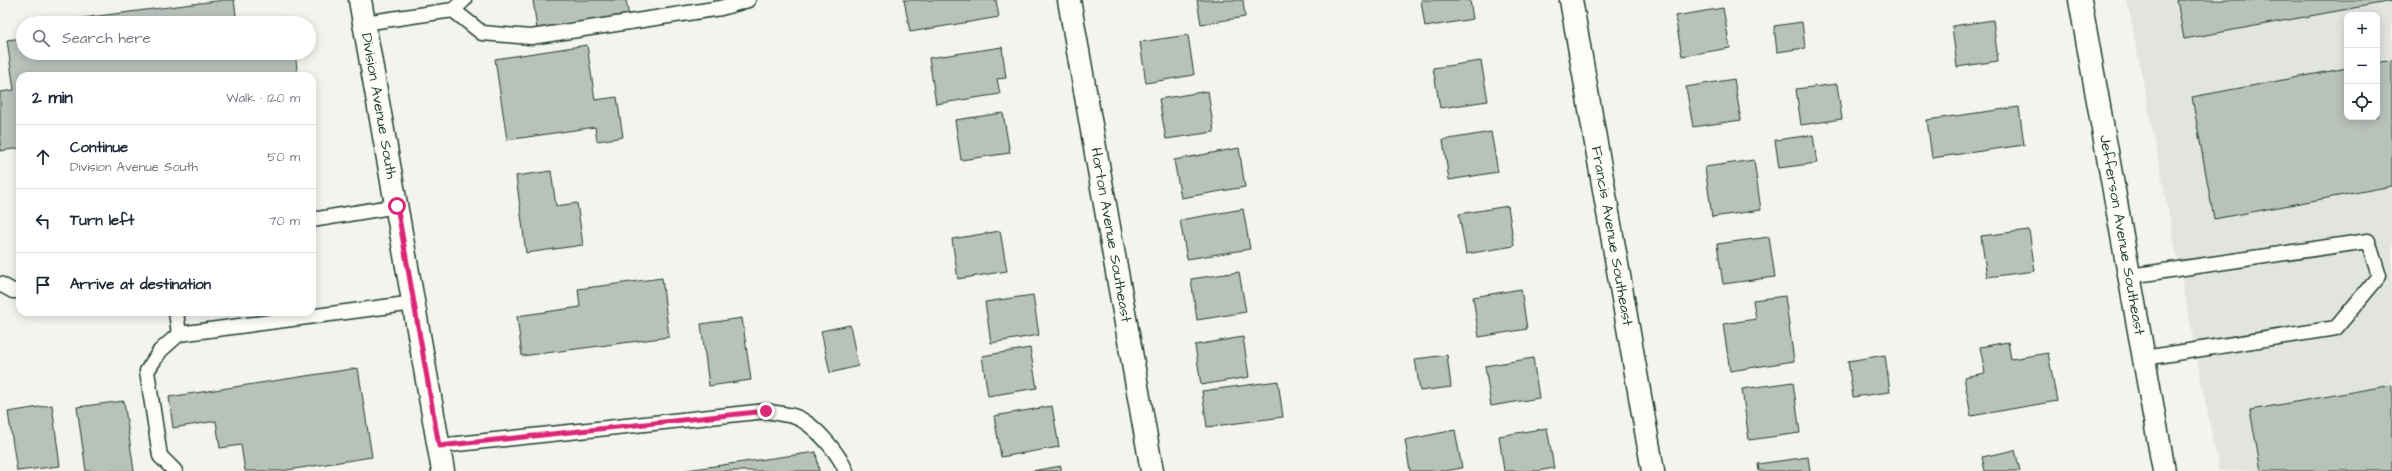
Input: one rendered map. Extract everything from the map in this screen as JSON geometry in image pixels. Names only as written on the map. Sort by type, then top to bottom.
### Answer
[{"type":"street","name":"Division Avenue South","points":[[360,0],[443,471]]},
{"type":"street","name":"Horton Avenue Southeast","points":[[1069,0],[1152,471]]},
{"type":"street","name":"Francis Avenue Southeast","points":[[1571,0],[1653,471]]},
{"type":"street","name":"Jefferson Avenue Southeast","points":[[2080,0],[2164,471]]},
{"type":"lane","points":[[364,23],[453,10],[464,0]]},
{"type":"lane","points":[[453,10],[482,33],[531,37],[721,8],[748,0]]},
{"type":"lane","points":[[316,219],[397,206]]},
{"type":"lane","points":[[2130,276],[2368,241],[2379,276],[2336,328],[2144,358]]},
{"type":"lane","points":[[0,284],[16,291]]},
{"type":"lane","points":[[316,316],[414,303]]},
{"type":"lane","points":[[177,316],[179,334]]},
{"type":"lane","points":[[175,471],[160,456],[147,371],[160,350],[179,334],[315,316]]},
{"type":"lane","points":[[439,446],[766,411],[795,417],[818,432],[842,462],[846,471]]},
{"type":"shaded area","points":[[2127,0],[2392,0],[2392,471],[2219,471]]},
{"type":"building","points":[[234,0],[236,16],[98,16]]},
{"type":"building","points":[[533,0],[626,0],[629,17],[537,29]]},
{"type":"building","points":[[904,0],[996,0],[999,17],[910,32]]},
{"type":"building","points":[[1197,0],[1243,0],[1245,17],[1201,24]]},
{"type":"building","points":[[1421,0],[1470,0],[1473,19],[1425,27]]},
{"type":"building","points":[[2177,0],[2392,0],[2392,1],[2184,39]]},
{"type":"building","points":[[1723,8],[1730,48],[1682,56],[1675,16]]},
{"type":"building","points":[[1993,20],[1998,61],[1957,67],[1952,26]]},
{"type":"building","points":[[1802,22],[1805,48],[1777,52],[1774,26]]},
{"type":"building","points":[[1188,35],[1194,75],[1146,83],[1140,42]]},
{"type":"building","points":[[16,39],[16,60],[296,60],[297,72],[16,72],[16,149],[0,151],[0,92],[14,90],[7,40]]},
{"type":"building","points":[[587,45],[595,100],[617,97],[623,137],[597,141],[595,127],[507,140],[495,59]]},
{"type":"building","points":[[1002,47],[1006,78],[997,79],[1000,94],[936,104],[929,58]]},
{"type":"building","points":[[2392,60],[2392,186],[2214,219],[2192,97],[2344,69],[2344,120],[2380,120],[2380,62]]},
{"type":"building","points":[[1481,61],[1488,101],[1440,108],[1433,68]]},
{"type":"building","points":[[1734,79],[1741,120],[1693,127],[1686,87]]},
{"type":"building","points":[[1837,84],[1842,119],[1801,125],[1796,89]]},
{"type":"building","points":[[1208,91],[1214,132],[1166,139],[1159,99]]},
{"type":"building","points":[[2019,107],[2024,145],[1932,158],[1927,120]]},
{"type":"building","points":[[1003,113],[1010,153],[961,160],[955,120]]},
{"type":"building","points":[[1491,132],[1498,172],[1449,180],[1443,140]]},
{"type":"building","points":[[1813,135],[1817,163],[1779,168],[1775,140]]},
{"type":"building","points":[[1239,148],[1245,187],[1181,198],[1174,160]]},
{"type":"building","points":[[1754,160],[1761,210],[1712,217],[1705,167]]},
{"type":"building","points":[[551,171],[556,206],[577,203],[583,245],[526,253],[516,176]]},
{"type":"building","points":[[1508,206],[1514,246],[1466,254],[1459,214]]},
{"type":"building","points":[[1243,209],[1250,249],[1187,259],[1180,220]]},
{"type":"building","points":[[2029,230],[2035,271],[1987,277],[1981,236]]},
{"type":"building","points":[[1000,231],[1007,271],[958,279],[952,239]]},
{"type":"building","points":[[1769,237],[1775,277],[1723,284],[1717,244]]},
{"type":"building","points":[[1239,272],[1246,312],[1197,320],[1191,279]]},
{"type":"building","points":[[662,278],[669,337],[522,356],[517,316],[580,307],[578,289]]},
{"type":"building","points":[[1521,289],[1527,329],[1479,337],[1473,297]]},
{"type":"building","points":[[1033,295],[1039,335],[991,343],[985,302]]},
{"type":"building","points":[[1785,296],[1794,361],[1730,371],[1723,324],[1756,319],[1753,300]]},
{"type":"building","points":[[742,318],[751,380],[709,386],[701,324]]},
{"type":"building","points":[[850,325],[858,366],[830,373],[821,331]]},
{"type":"building","points":[[1243,337],[1249,377],[1201,385],[1195,345]]},
{"type":"building","points":[[2008,342],[2011,359],[2048,353],[2057,401],[1971,416],[1964,377],[1985,373],[1980,347]]},
{"type":"building","points":[[1030,348],[1037,388],[988,396],[982,356]]},
{"type":"building","points":[[1447,355],[1451,387],[1420,391],[1415,359]]},
{"type":"building","points":[[1885,355],[1890,392],[1853,397],[1848,361]]},
{"type":"building","points":[[1533,358],[1539,398],[1491,406],[1485,366]]},
{"type":"building","points":[[358,368],[372,457],[281,471],[245,471],[241,445],[220,448],[216,421],[173,428],[169,397]]},
{"type":"building","points":[[1278,381],[1283,417],[1207,427],[1202,391]]},
{"type":"building","points":[[1793,382],[1800,433],[1749,440],[1742,389]]},
{"type":"building","points":[[2392,385],[2392,471],[2261,471],[2250,410]]},
{"type":"building","points":[[124,401],[134,471],[86,471],[77,407]]},
{"type":"building","points":[[52,405],[60,466],[17,471],[8,412]]},
{"type":"building","points":[[1052,406],[1059,447],[1001,457],[994,416]]},
{"type":"building","points":[[1547,428],[1554,468],[1538,471],[1504,471],[1499,436]]},
{"type":"building","points":[[1455,430],[1462,468],[1445,471],[1410,471],[1405,440]]},
{"type":"building","points":[[2015,450],[2020,471],[1985,471],[1982,457]]},
{"type":"building","points":[[816,452],[819,471],[679,471]]},
{"type":"building","points":[[1808,457],[1810,471],[1759,471],[1758,464]]},
{"type":"building","points":[[1061,466],[1061,471],[1032,471]]},
{"type":"route","points":[[397,206],[439,446],[766,411]]}]
